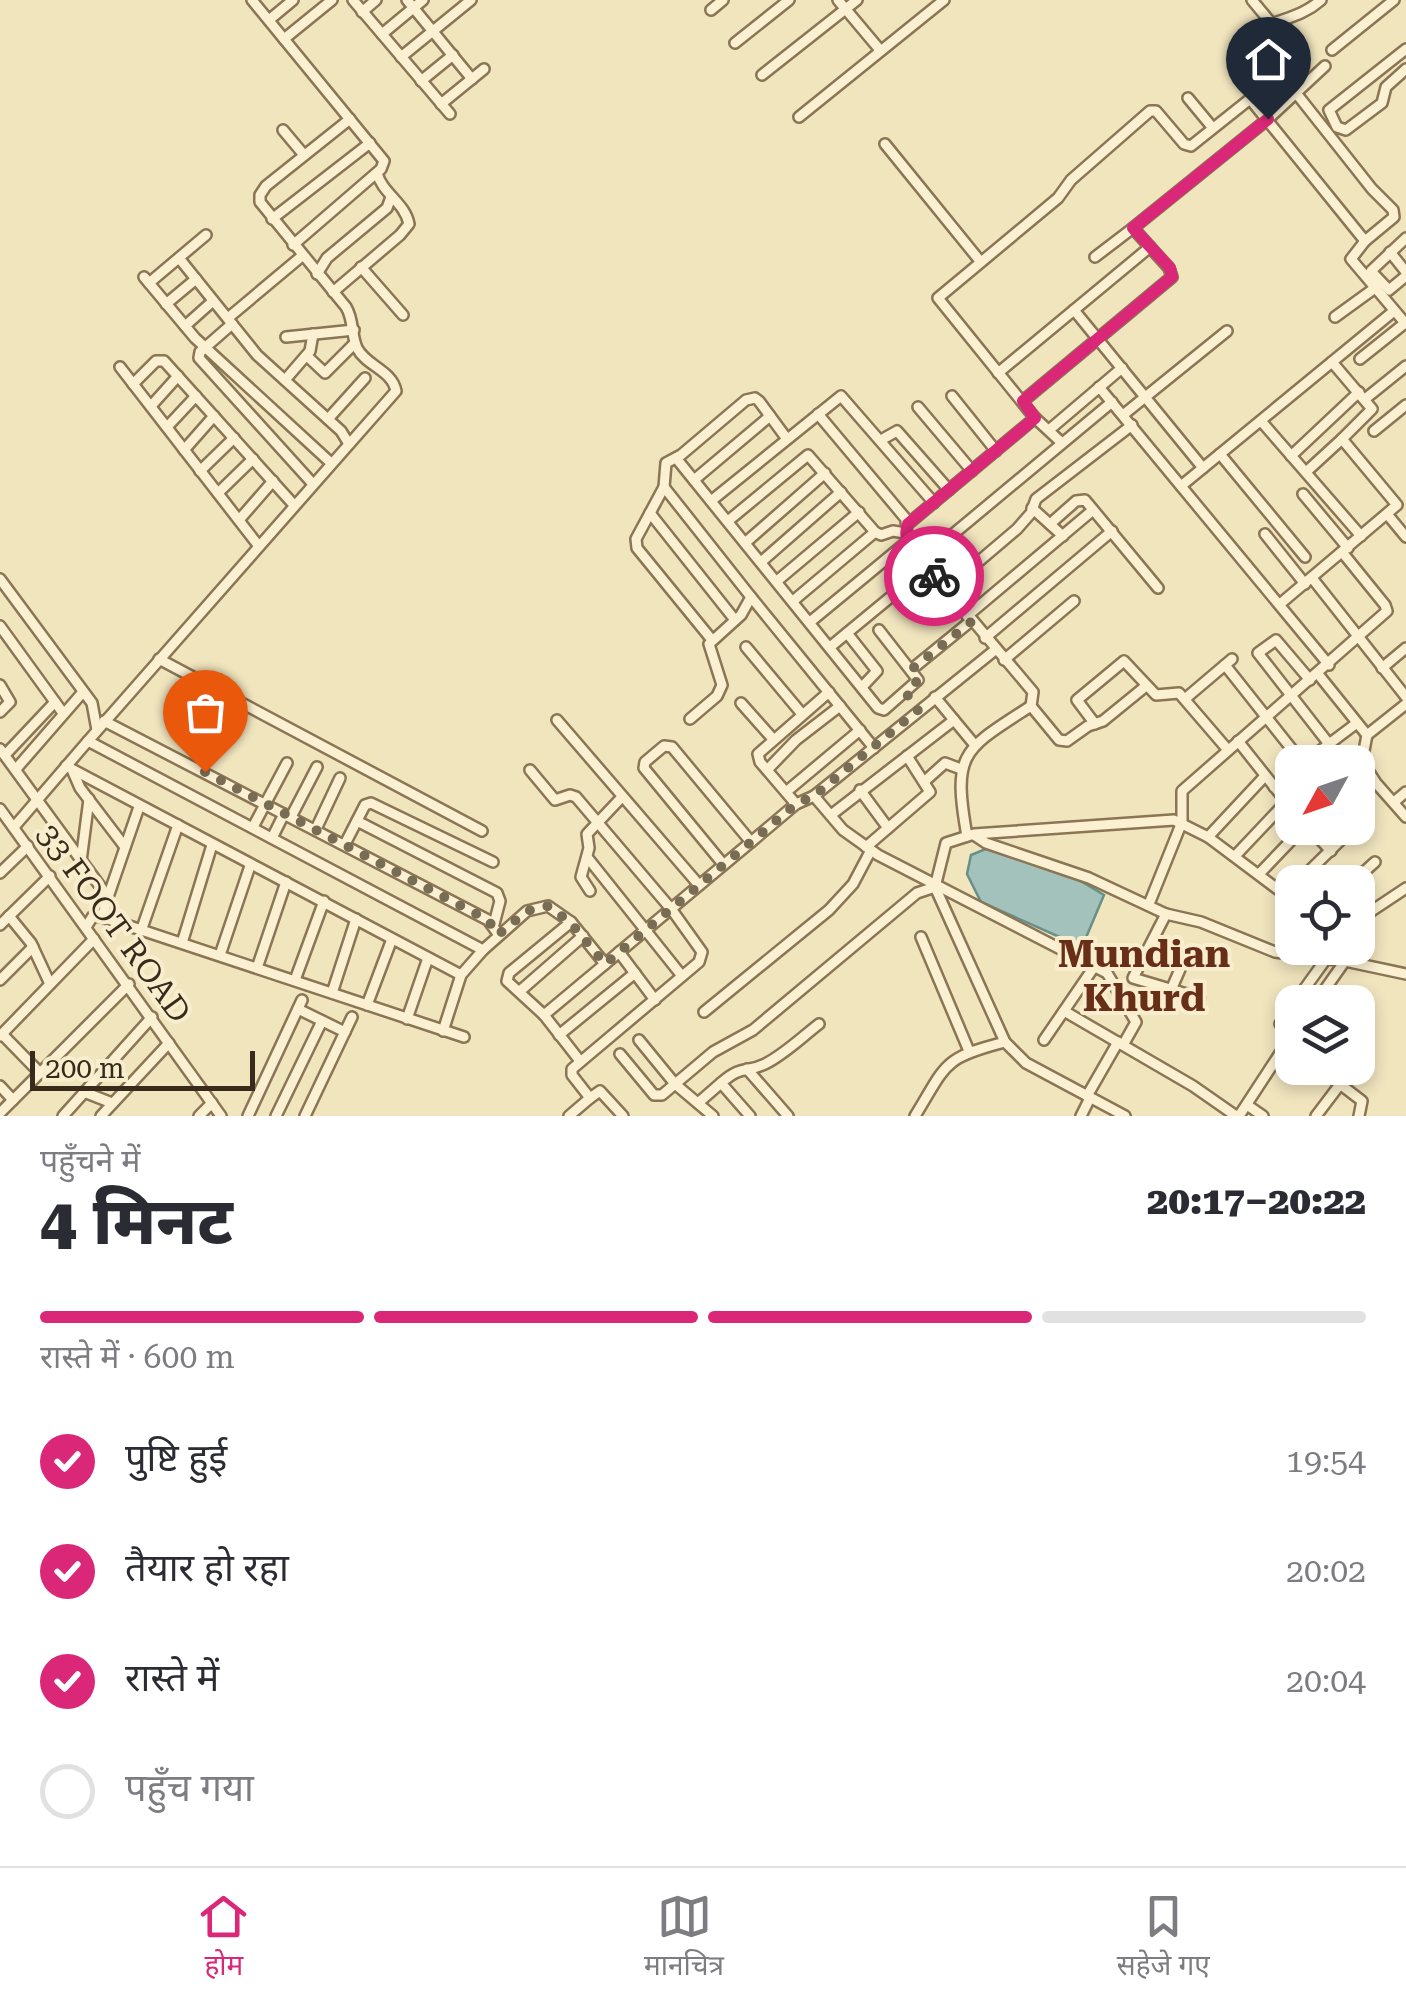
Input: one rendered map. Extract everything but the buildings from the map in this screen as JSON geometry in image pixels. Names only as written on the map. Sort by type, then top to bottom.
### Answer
[{"type":"street","points":[[252,0],[384,162],[292,245]]},
{"type":"street","points":[[269,20],[293,0]]},
{"type":"street","points":[[284,39],[332,0]]},
{"type":"street","points":[[353,0],[450,114]]},
{"type":"street","points":[[362,12],[376,0]]},
{"type":"street","points":[[382,34],[410,4],[423,0]]},
{"type":"street","points":[[401,56],[471,0]]},
{"type":"street","points":[[711,10],[723,0]]},
{"type":"street","points":[[735,43],[788,0]]},
{"type":"street","points":[[838,0],[880,50]]},
{"type":"street","points":[[762,74],[857,0]]},
{"type":"street","points":[[799,117],[944,0]]},
{"type":"street","points":[[1252,0],[1272,24],[1289,15],[1304,14],[1321,0]]},
{"type":"street","points":[[1332,50],[1394,0]]},
{"type":"street","points":[[410,4],[472,78]]},
{"type":"street","points":[[1406,49],[1333,106],[1330,117],[1340,130],[1346,130],[1382,103],[1383,91],[1406,70]]},
{"type":"street","points":[[421,80],[452,55]]},
{"type":"street","points":[[1095,257],[1268,119],[1325,66]]},
{"type":"street","points":[[441,104],[484,69]]},
{"type":"street","points":[[1296,93],[1372,189],[1394,210],[1394,216],[1364,241],[1351,259],[1405,323],[1360,359]]},
{"type":"street","points":[[1188,98],[1212,128]]},
{"type":"street","points":[[1062,443],[1035,418],[938,298],[1058,198],[1071,180],[1150,111],[1156,110],[1188,146],[1248,99],[1364,241]]},
{"type":"street","points":[[14,828],[36,800],[70,769],[100,726],[396,391],[394,382],[355,343],[351,315],[260,202],[262,191],[350,119]]},
{"type":"street","points":[[283,130],[304,155]]},
{"type":"street","points":[[272,219],[370,142]]},
{"type":"street","points":[[886,144],[980,261]]},
{"type":"street","points":[[333,292],[406,229],[407,214],[380,184],[377,172]]},
{"type":"street","points":[[318,274],[327,258],[387,208],[391,197]]},
{"type":"street","points":[[1023,401],[1172,277],[1170,268],[1133,228]]},
{"type":"street","points":[[206,235],[146,280],[205,348],[331,463]]},
{"type":"street","points":[[1390,252],[1406,274],[1389,290],[1372,274],[1373,267],[1390,252],[1406,238]]},
{"type":"street","points":[[998,373],[1150,247]]},
{"type":"street","points":[[302,256],[230,321],[199,355],[313,484]]},
{"type":"street","points":[[179,258],[258,355],[345,436],[348,444]]},
{"type":"street","points":[[361,267],[403,315]]},
{"type":"street","points":[[166,304],[196,279]]},
{"type":"street","points":[[1335,317],[1374,288]]},
{"type":"street","points":[[184,326],[213,300]]},
{"type":"street","points":[[1074,310],[1203,468]]},
{"type":"street","points":[[1182,486],[1394,310]]},
{"type":"street","points":[[286,337],[354,330]]},
{"type":"street","points":[[1123,416],[1227,331]]},
{"type":"street","points":[[284,380],[306,356],[313,334]]},
{"type":"street","points":[[306,356],[325,373],[355,343]]},
{"type":"street","points":[[134,384],[158,360],[178,376],[294,505]]},
{"type":"street","points":[[1306,472],[1372,411],[1332,362]]},
{"type":"street","points":[[1292,456],[1362,396],[1406,366]]},
{"type":"street","points":[[120,367],[258,545]]},
{"type":"street","points":[[1050,430],[1122,368]]},
{"type":"street","points":[[151,406],[178,376]]},
{"type":"street","points":[[328,420],[365,378]]},
{"type":"street","points":[[1099,387],[1329,665]]},
{"type":"street","points":[[167,427],[196,396]]},
{"type":"street","points":[[711,501],[843,396],[934,504]]},
{"type":"street","points":[[952,396],[996,451]]},
{"type":"street","points":[[712,640],[637,548],[636,539],[664,486],[664,466],[751,398],[759,401],[787,439]]},
{"type":"street","points":[[830,647],[1112,402]]},
{"type":"street","points":[[1374,432],[1406,406]]},
{"type":"street","points":[[918,408],[972,471]]},
{"type":"street","points":[[818,414],[907,533],[924,564],[1033,692],[1031,706],[974,744],[962,769],[960,800],[970,835],[1089,878],[1166,914],[1201,922],[1275,952]]},
{"type":"street","points":[[184,450],[214,416]]},
{"type":"street","points":[[694,480],[770,416]]},
{"type":"street","points":[[810,622],[934,504],[1035,418]]},
{"type":"street","points":[[1262,420],[1361,536]]},
{"type":"street","points":[[918,614],[1017,529],[1036,500],[1132,426]]},
{"type":"street","points":[[881,440],[894,431],[900,433],[950,490]]},
{"type":"street","points":[[200,470],[234,438]]},
{"type":"street","points":[[1280,604],[1397,502],[1342,439]]},
{"type":"street","points":[[1220,454],[1305,557]]},
{"type":"street","points":[[728,522],[806,456],[875,532],[907,533]]},
{"type":"street","points":[[676,458],[881,710],[918,680],[879,630]]},
{"type":"street","points":[[218,493],[253,459]]},
{"type":"street","points":[[745,543],[825,473]]},
{"type":"street","points":[[239,520],[273,482]]},
{"type":"street","points":[[664,486],[874,748]]},
{"type":"street","points":[[761,562],[841,492]]},
{"type":"street","points":[[1149,904],[1182,822],[1180,794],[1329,665],[1388,608],[1302,494]]},
{"type":"street","points":[[1050,524],[1081,498],[1158,588]]},
{"type":"street","points":[[1032,508],[1062,536]]},
{"type":"street","points":[[912,669],[1093,510]]},
{"type":"street","points":[[777,582],[859,512]]},
{"type":"street","points":[[650,513],[736,620]]},
{"type":"street","points":[[1387,514],[1406,537]]},
{"type":"street","points":[[985,638],[1112,531]]},
{"type":"street","points":[[793,602],[875,532]]},
{"type":"street","points":[[1265,534],[1358,638],[1406,700],[1367,735],[1362,761],[1406,816]]},
{"type":"street","points":[[0,579],[96,710],[100,726]]},
{"type":"street","points":[[690,719],[716,696],[722,685],[708,648],[736,620],[750,598]]},
{"type":"street","points":[[1004,660],[1074,601]]},
{"type":"street","points":[[0,626],[63,712]]},
{"type":"street","points":[[848,633],[877,671],[862,687]]},
{"type":"street","points":[[1357,723],[1329,744],[1259,658],[1260,651],[1276,640],[1314,677],[1357,723],[1367,735]]},
{"type":"street","points":[[746,647],[802,714]]},
{"type":"street","points":[[1382,668],[1406,648]]},
{"type":"street","points":[[544,1015],[796,804],[814,796],[995,650]]},
{"type":"street","points":[[160,659],[482,832]]},
{"type":"street","points":[[1094,724],[1077,700],[1120,662],[1128,663],[1156,695],[1173,692],[1186,698],[1228,750]]},
{"type":"street","points":[[1186,698],[1229,662],[1289,745]]},
{"type":"street","points":[[1397,686],[1406,679]]},
{"type":"street","points":[[0,685],[10,702],[0,712]]},
{"type":"street","points":[[1031,706],[1064,742],[1146,686]]},
{"type":"street","points":[[16,769],[83,692]]},
{"type":"street","points":[[796,804],[760,762],[758,754],[829,692]]},
{"type":"street","points":[[906,693],[918,710]]},
{"type":"street","points":[[934,696],[974,744]]},
{"type":"street","points":[[55,702],[2,752],[108,897]]},
{"type":"street","points":[[741,703],[773,740]]},
{"type":"street","points":[[768,769],[796,740],[840,706]]},
{"type":"street","points":[[556,720],[699,885]]},
{"type":"street","points":[[830,816],[954,720]]},
{"type":"street","points":[[100,726],[316,829],[494,924]]},
{"type":"street","points":[[786,792],[860,730]]},
{"type":"street","points":[[88,741],[483,950]]},
{"type":"street","points":[[1238,741],[1274,787]]},
{"type":"street","points":[[724,864],[644,768],[645,762],[664,746],[672,747],[752,842]]},
{"type":"street","points":[[704,1012],[828,910],[853,884],[868,849],[928,795],[929,787],[907,756]]},
{"type":"street","points":[[925,781],[945,763],[962,769]]},
{"type":"street","points":[[253,827],[286,764]]},
{"type":"street","points":[[272,838],[316,767]]},
{"type":"street","points":[[70,769],[126,847]]},
{"type":"street","points":[[70,769],[461,976]]},
{"type":"street","points":[[530,770],[555,800],[573,795],[597,820],[702,952],[699,962],[570,1072],[590,1098]]},
{"type":"street","points":[[1208,837],[1265,776]]},
{"type":"street","points":[[316,829],[340,778]]},
{"type":"street","points":[[860,790],[888,828]]},
{"type":"street","points":[[1394,802],[1406,792]]},
{"type":"street","points":[[814,796],[830,816],[868,849],[1112,978],[1118,996],[1134,1016],[1134,1028],[1120,1044],[1081,1116]]},
{"type":"street","points":[[590,891],[580,877],[587,857],[587,834],[621,798]]},
{"type":"street","points":[[81,861],[89,799]]},
{"type":"street","points":[[345,844],[366,805],[371,803],[493,862]]},
{"type":"street","points":[[102,917],[139,807]]},
{"type":"street","name":"33 FOOT ROAD","points":[[0,809],[221,1116]]},
{"type":"street","points":[[1235,856],[1275,819]]},
{"type":"street","points":[[1125,1116],[1026,1063],[1005,1042],[935,886],[946,843],[970,835],[1169,820],[1182,822],[1208,837],[1275,884]]},
{"type":"street","points":[[357,821],[497,893],[500,901],[494,924],[498,935]]},
{"type":"street","points":[[141,931],[178,825]]},
{"type":"street","points":[[428,858],[440,838]]},
{"type":"street","points":[[182,943],[212,845]]},
{"type":"street","points":[[1259,874],[1289,845]]},
{"type":"street","points":[[1324,845],[1331,851]]},
{"type":"street","points":[[1316,865],[1336,845]]},
{"type":"street","points":[[0,873],[28,846]]},
{"type":"street","points":[[587,857],[682,976]]},
{"type":"street","points":[[1372,865],[1375,862]]},
{"type":"street","points":[[220,955],[250,866]]},
{"type":"street","points":[[0,925],[50,876]]},
{"type":"street","points":[[257,968],[286,882]]},
{"type":"street","points":[[620,1054],[658,1098],[713,1052],[752,1030],[917,893],[935,886]]},
{"type":"street","points":[[1375,909],[1406,888]]},
{"type":"street","points":[[295,980],[324,901]]},
{"type":"street","points":[[444,1032],[461,976],[498,935],[536,907],[548,906],[570,922],[605,964]]},
{"type":"street","points":[[1166,914],[1133,978],[1200,998]]},
{"type":"street","points":[[9,916],[32,946],[50,984]]},
{"type":"street","points":[[86,927],[93,916],[102,917],[464,1037]]},
{"type":"street","points":[[332,993],[356,919]]},
{"type":"street","points":[[570,922],[508,973],[507,981],[544,1015],[580,1061]]},
{"type":"street","points":[[520,991],[583,936]]},
{"type":"street","points":[[921,937],[969,1051]]},
{"type":"street","points":[[367,1004],[392,939]]},
{"type":"street","points":[[39,1072],[1,1035],[94,940]]},
{"type":"street","points":[[0,980],[32,946]]},
{"type":"street","points":[[619,952],[655,1000]]},
{"type":"street","points":[[407,1019],[428,958]]},
{"type":"street","points":[[1171,990],[1184,960]]},
{"type":"street","points":[[1364,965],[1406,974]]},
{"type":"street","points":[[1044,1040],[1094,967]]},
{"type":"street","points":[[560,1035],[635,973]]},
{"type":"street","points":[[0,1113],[129,984]]},
{"type":"street","points":[[251,1115],[300,1005],[345,1032]]},
{"type":"street","points":[[1064,1011],[1237,1116],[1275,1064]]},
{"type":"street","points":[[63,1116],[152,1017]]},
{"type":"street","points":[[306,1116],[352,1017]]},
{"type":"street","points":[[276,1116],[322,1020]]},
{"type":"street","points":[[698,1102],[733,1072],[768,1062],[819,1024]]},
{"type":"street","points":[[639,1040],[675,1084],[713,1116]]},
{"type":"street","points":[[915,1116],[948,1064],[969,1051],[1005,1042]]},
{"type":"street","points":[[102,1116],[169,1043]]},
{"type":"street","points":[[747,1068],[788,1116]]},
{"type":"street","points":[[721,1083],[750,1116]]},
{"type":"street","points":[[1316,1116],[1338,1085]]},
{"type":"street","points":[[1343,1085],[1362,1101],[1359,1116]]},
{"type":"street","points":[[0,1086],[13,1100]]},
{"type":"street","points":[[568,1116],[600,1091],[617,1114]]},
{"type":"street","points":[[84,1092],[112,1103]]},
{"type":"street","points":[[199,1116],[212,1102]]},
{"type":"street","points":[[1247,1104],[1263,1116]]},
{"type":"water","points":[[993,846],[1044,859],[1104,895],[1082,947],[981,902],[967,874],[971,855]]},
{"type":"way so far","points":[[205,772],[488,920],[498,935],[527,911],[548,906],[570,922],[605,964],[796,804],[814,796],[852,767],[918,710],[906,693],[918,680],[912,669],[971,622],[934,576]]},
{"type":"district","name":"Mundian Khurd","points":[[1144,976]]},
{"type":"route","points":[[934,576],[907,542],[908,524],[1035,418],[1023,401],[1172,277],[1170,268],[1133,228],[1268,119]]}]
